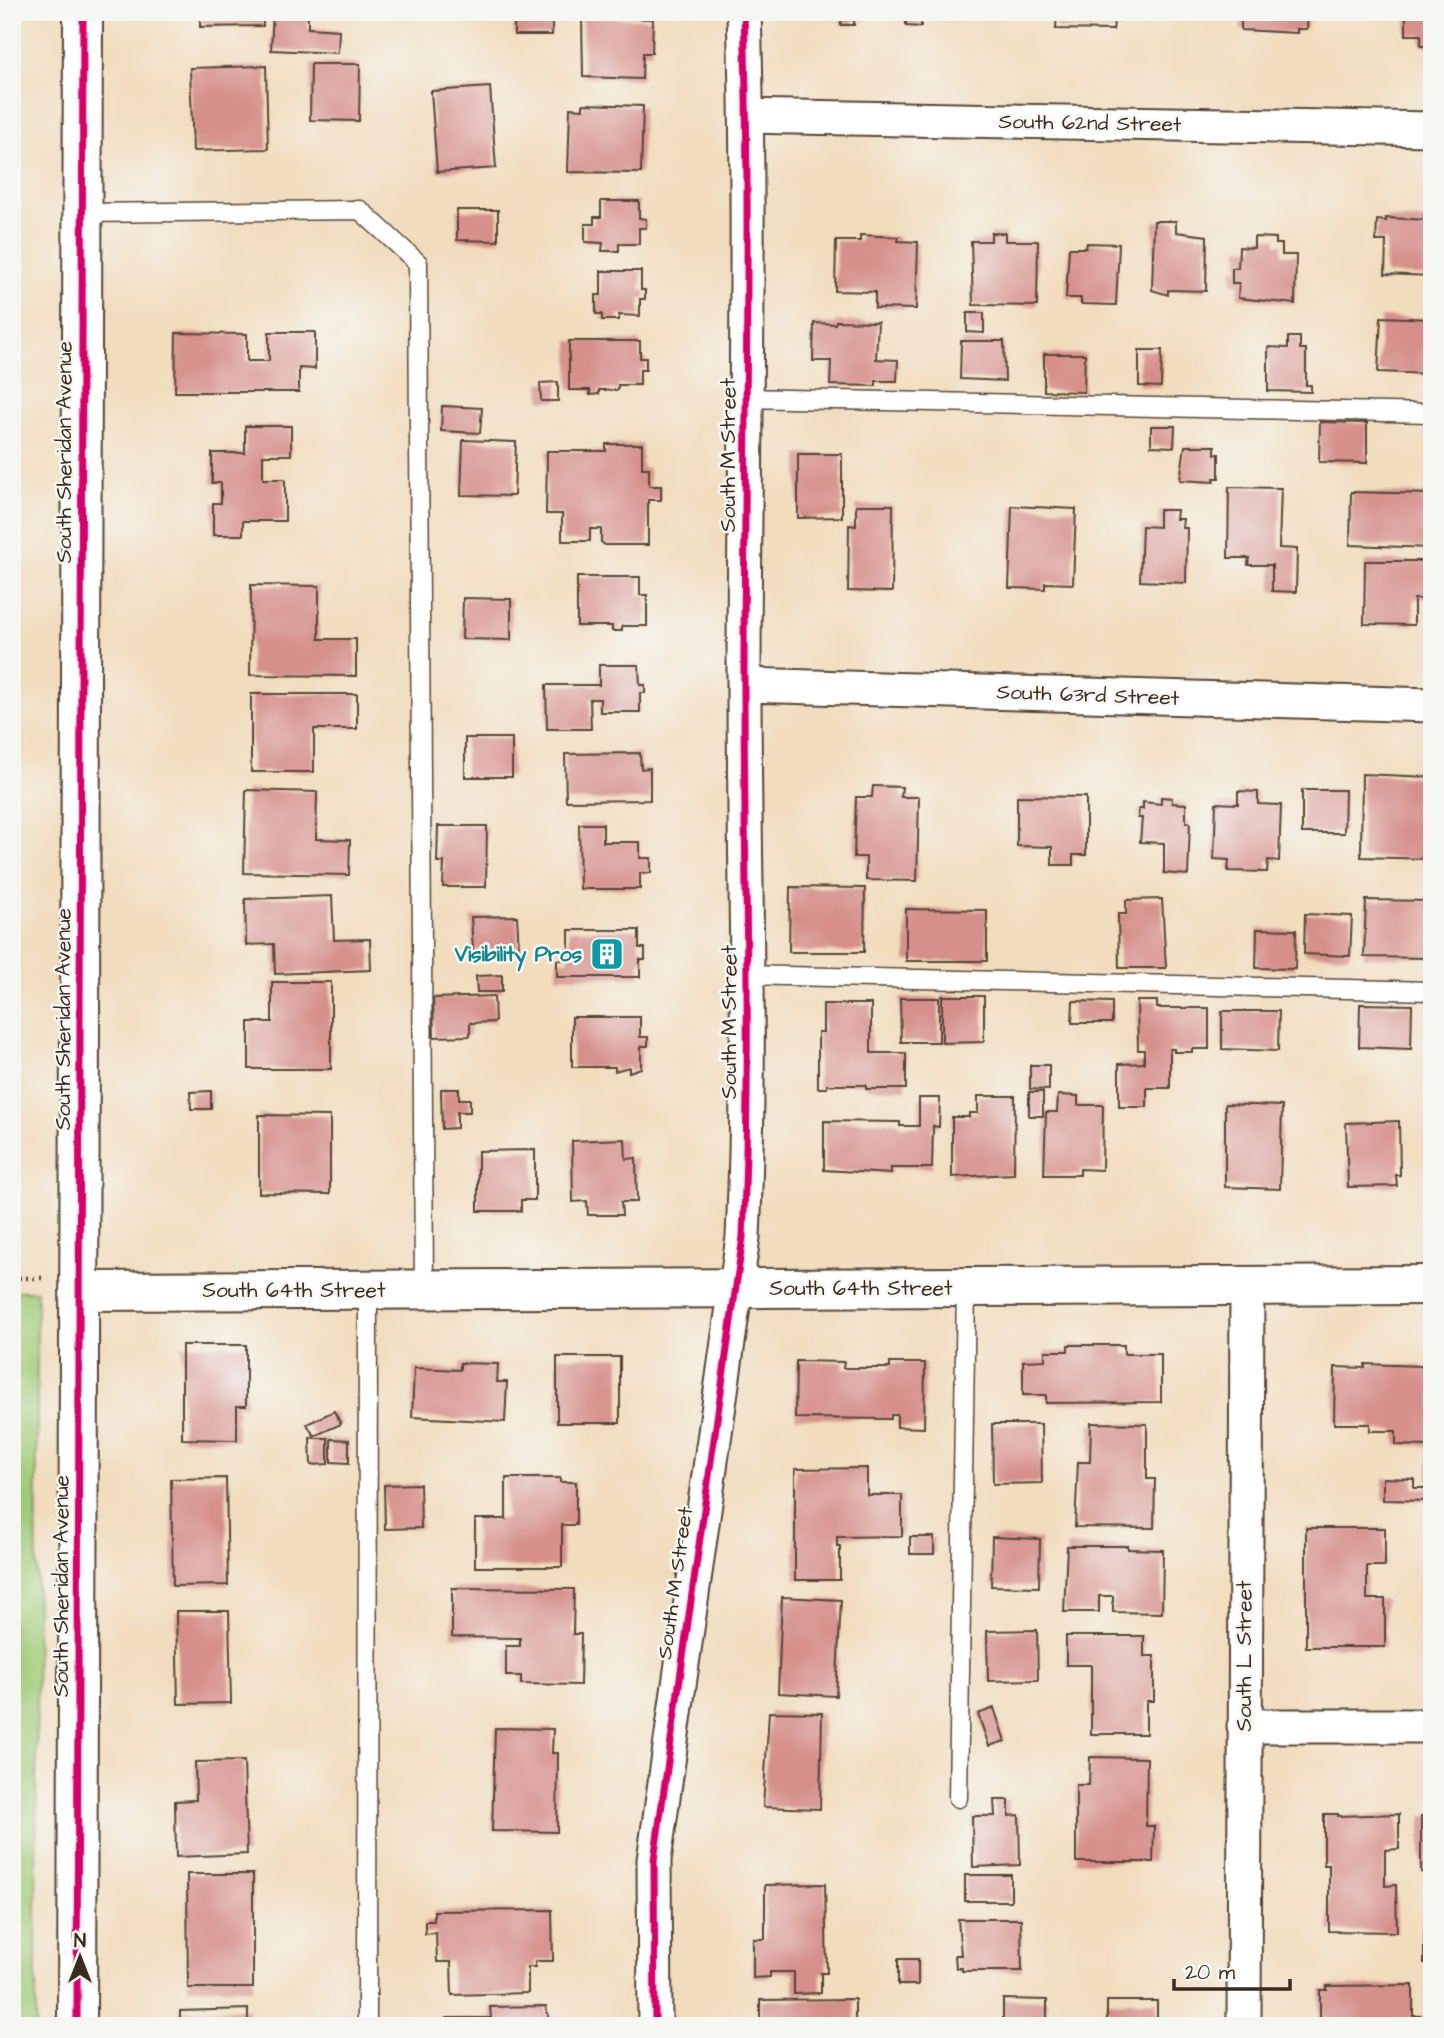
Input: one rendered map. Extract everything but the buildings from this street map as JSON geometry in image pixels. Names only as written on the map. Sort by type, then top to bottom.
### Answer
[{"type":"street","name":"South Sheridan Avenue","points":[[77,2026],[83,12]]},
{"type":"street","name":"South M Street","points":[[655,2026],[654,1860],[743,1237],[747,1150],[744,685],[747,116],[744,12]]},
{"type":"street","name":"South 62nd Street","points":[[747,116],[1432,129]]},
{"type":"street","name":"South 63rd Street","points":[[744,685],[1432,705]]},
{"type":"street","name":"South 64th Street","points":[[79,1291],[1432,1285]]},
{"type":"street","name":"South L Street","points":[[1244,2026],[1247,1286]]},
{"type":"street","points":[[1244,1727],[1432,1726]]},
{"type":"lane","points":[[82,213],[359,210],[418,263],[424,1290]]},
{"type":"lane","points":[[746,398],[1432,413]]},
{"type":"lane","points":[[746,975],[1432,991]]},
{"type":"lane","points":[[958,1798],[967,1287]]},
{"type":"lane","points":[[367,2026],[368,1290]]},
{"type":"green space","points":[[12,1291],[37,1291],[36,2026],[12,2026]]},
{"type":"cycle path","points":[[77,2026],[83,12]]},
{"type":"cycle path","points":[[655,2026],[654,1860],[743,1237],[747,1029],[744,683],[747,180],[744,12]]},
{"type":"place","name":"Visibility Pros","points":[[607,954]]}]
